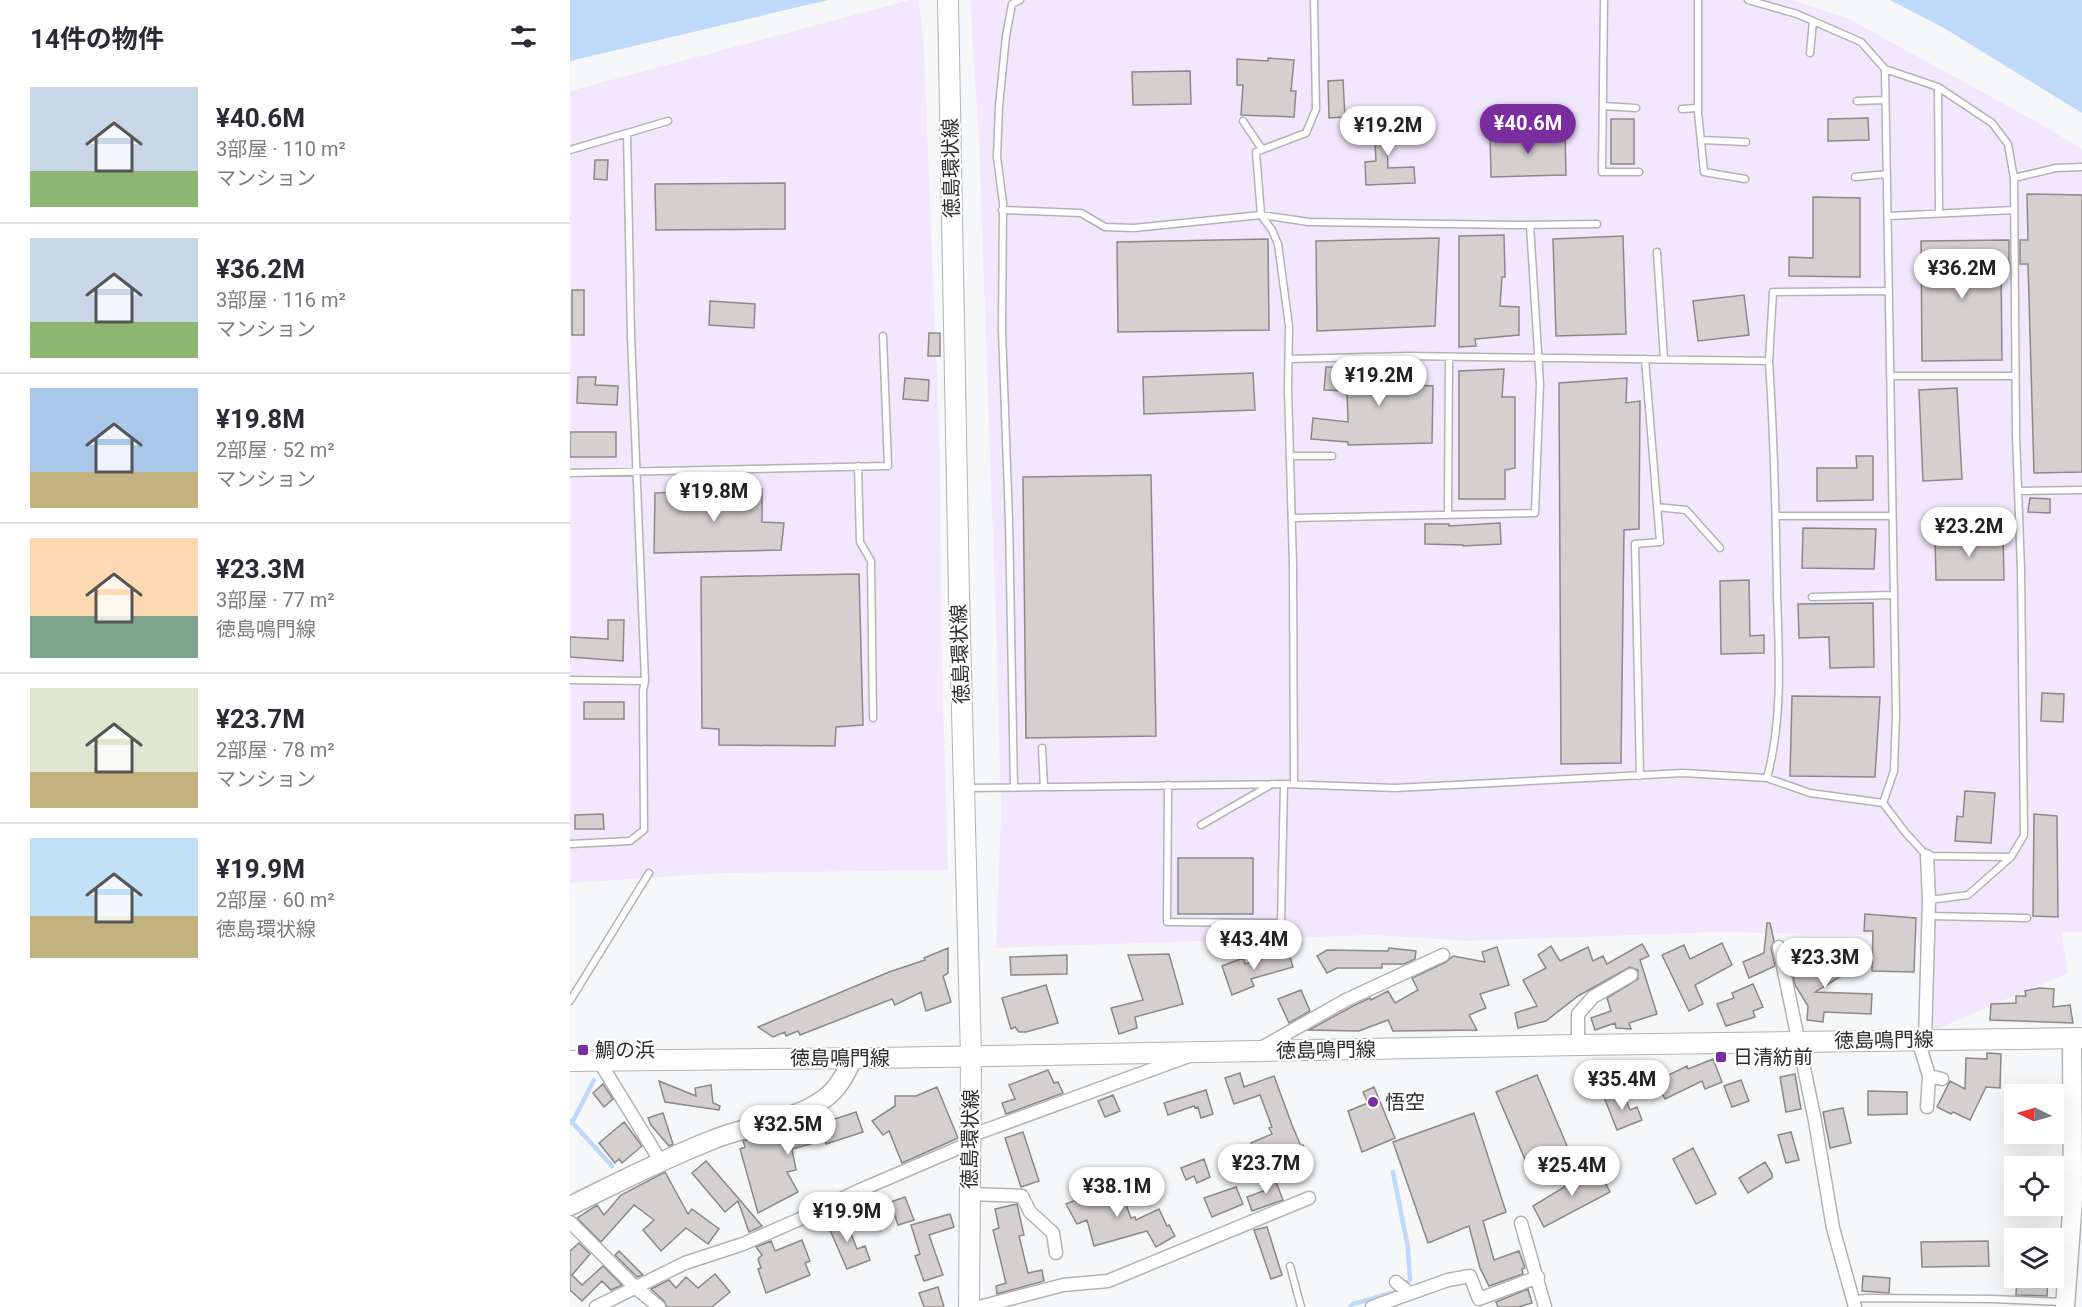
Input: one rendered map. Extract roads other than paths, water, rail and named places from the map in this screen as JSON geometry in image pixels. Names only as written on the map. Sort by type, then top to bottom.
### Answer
[{"type":"main road","name":"徳島環状線","points":[[948,0],[959,595],[971,1057],[969,1307]]},
{"type":"main road","name":"徳島鳴門線","points":[[570,1061],[971,1057],[2077,1038]]},
{"type":"street","points":[[1927,856],[1929,900],[1921,1040],[1936,1077],[1927,1107]]},
{"type":"street","points":[[1779,946],[1800,1041],[1833,1228],[1855,1303]]},
{"type":"street","points":[[1255,1051],[1346,1000],[1443,955]]},
{"type":"street","points":[[1578,1045],[1578,1014],[1593,997],[1631,975]]},
{"type":"street","points":[[2065,1305],[2077,1214],[2077,1038]]},
{"type":"street","points":[[596,1307],[685,1263],[743,1244],[800,1220],[970,1140],[1200,1052]]},
{"type":"street","points":[[570,1206],[713,1139],[802,1111],[821,1101],[836,1087],[853,1058]]},
{"type":"street","points":[[599,1061],[661,1162]]},
{"type":"street","points":[[970,1194],[1022,1196],[1030,1212],[1053,1233],[1056,1253]]},
{"type":"street","points":[[979,1307],[1063,1285],[1108,1281],[1309,1198]]},
{"type":"street","points":[[570,1222],[636,1288],[659,1307]]},
{"type":"street","points":[[1521,1223],[1545,1307]]},
{"type":"street","points":[[1376,1306],[1448,1280],[1470,1276],[1479,1299],[1538,1277]]},
{"type":"street","points":[[1396,1282],[1409,1293]]},
{"type":"lane","points":[[1014,788],[1002,330],[1002,210],[998,158],[999,106],[1006,36],[1012,4],[1020,0]]},
{"type":"lane","points":[[1294,784],[1289,326],[1278,244],[1272,230],[1261,215],[1256,152],[1306,133],[1316,109],[1314,0]]},
{"type":"lane","points":[[1604,0],[1602,172],[1639,172]]},
{"type":"lane","points":[[1698,0],[1698,108],[1704,172],[1745,179]]},
{"type":"lane","points":[[1748,0],[1797,14],[1861,42],[1885,69],[1938,87],[1992,123],[2008,144],[2014,178],[2015,375],[2022,621],[2024,835],[2011,857],[1968,895],[1929,900]]},
{"type":"lane","points":[[1810,53],[1813,21]]},
{"type":"lane","points":[[1883,803],[1894,771],[1896,715],[1885,69]]},
{"type":"lane","points":[[1938,87],[1939,213]]},
{"type":"lane","points":[[1857,101],[1885,100]]},
{"type":"lane","points":[[1604,106],[1636,108]]},
{"type":"lane","points":[[1682,109],[1698,108]]},
{"type":"lane","points":[[570,150],[668,121]]},
{"type":"lane","points":[[1243,121],[1262,149]]},
{"type":"lane","points":[[570,844],[630,841],[644,830],[643,690],[645,681],[631,336],[627,133]]},
{"type":"lane","points":[[1701,140],[1746,142]]},
{"type":"lane","points":[[2014,178],[2056,168],[2082,167]]},
{"type":"lane","points":[[1855,177],[1887,174]]},
{"type":"lane","points":[[1002,210],[1081,213],[1105,227],[1134,228],[1261,215],[1309,222],[1597,224]]},
{"type":"lane","points":[[1888,216],[2014,210]]},
{"type":"lane","points":[[1292,518],[1535,513],[1540,384],[1530,225]]},
{"type":"lane","points":[[1657,252],[1664,359]]},
{"type":"lane","points":[[1767,778],[1775,749],[1779,670],[1776,516],[1769,361],[1773,292],[1889,291]]},
{"type":"lane","points":[[570,473],[888,465],[883,336]]},
{"type":"lane","points":[[1448,515],[1449,357]]},
{"type":"lane","points":[[1288,359],[1538,357],[1769,361]]},
{"type":"lane","points":[[1640,776],[1635,544],[1660,543],[1645,359]]},
{"type":"lane","points":[[1890,376],[2015,375]]},
{"type":"lane","points":[[1290,456],[1332,456]]},
{"type":"lane","points":[[858,466],[860,542],[871,561],[873,718]]},
{"type":"lane","points":[[2018,492],[2082,490]]},
{"type":"lane","points":[[1657,507],[1686,510],[1720,548]]},
{"type":"lane","points":[[1776,516],[1892,516]]},
{"type":"lane","points":[[1812,597],[1893,595]]},
{"type":"lane","points":[[570,680],[645,681]]},
{"type":"lane","points":[[1042,748],[1044,787]]},
{"type":"lane","points":[[970,788],[1272,784],[1395,788],[1683,773],[1767,778],[1810,793],[1883,803],[1927,856],[2011,857]]},
{"type":"lane","points":[[1201,825],[1272,784]]},
{"type":"lane","points":[[1168,785],[1167,922],[1281,923],[1284,784]]},
{"type":"lane","points":[[570,1001],[649,873]]},
{"type":"lane","points":[[1928,916],[2027,918]]},
{"type":"lane","points":[[1290,1266],[1301,1307]]},
{"type":"lane","points":[[1855,1303],[1991,1299],[2065,1305]]},
{"type":"water","points":[[570,0],[828,0],[570,61]]},
{"type":"water","points":[[1890,0],[2082,0],[2082,113],[1944,28]]},
{"type":"waterway","points":[[570,1123],[594,1080]]},
{"type":"waterway","points":[[571,1121],[612,1166]]},
{"type":"waterway","points":[[1350,1307],[1353,1304],[1399,1291],[1410,1280],[1408,1248],[1393,1172]]},
{"type":"place","name":"鯛の浜","points":[[583,1050]]},
{"type":"place","name":"日清紡前","points":[[1721,1057]]},
{"type":"place","name":"悟空","points":[[1373,1102]]}]
